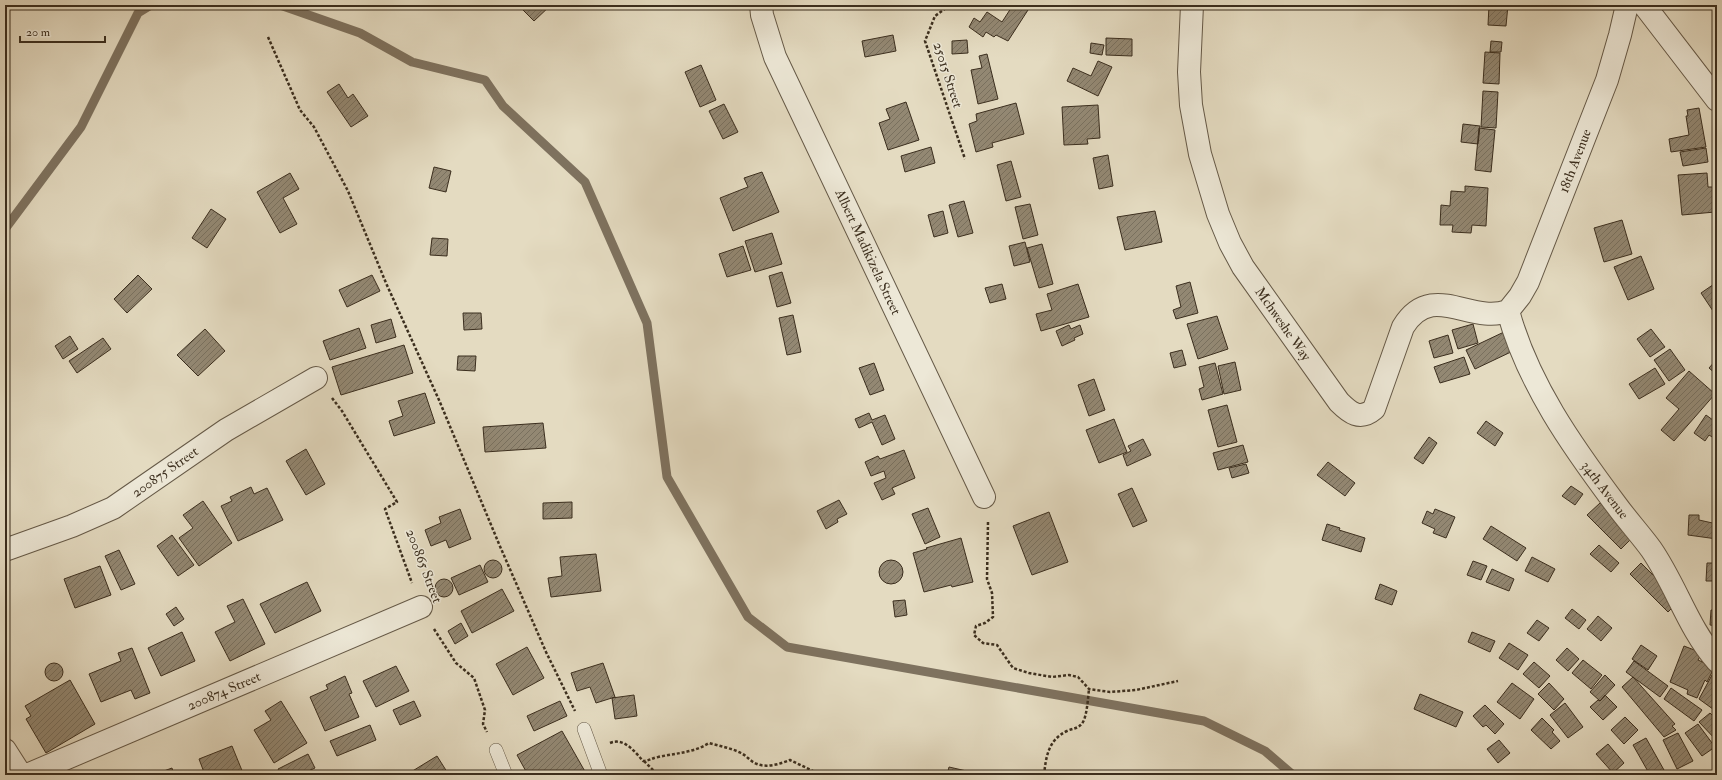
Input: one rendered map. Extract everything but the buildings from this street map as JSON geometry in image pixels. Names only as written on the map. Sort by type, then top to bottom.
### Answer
[{"type":"street","name":"Albert Madikizela Street","points":[[761,5],[762,15],[775,57],[984,497]]},
{"type":"street","name":"Mchweshe Way","points":[[1192,5],[1189,72],[1191,105],[1200,154],[1218,214],[1230,243],[1243,267],[1346,410],[1360,415],[1368,414],[1374,409],[1403,327],[1411,315],[1420,308],[1434,305],[1455,307],[1485,314],[1498,314],[1508,311]]},
{"type":"street","name":"18th Avenue","points":[[1508,311],[1520,296],[1528,282],[1607,80],[1620,36],[1627,5]]},
{"type":"street","points":[[1644,5],[1717,100]]},
{"type":"street","name":"34th Avenue","points":[[1508,311],[1512,326],[1529,370],[1548,406],[1581,458],[1651,549],[1677,594],[1697,635],[1717,661]]},
{"type":"street","name":"200875 Street","points":[[5,550],[72,526],[113,508],[226,430],[316,378]]},
{"type":"street","name":"200874 Street","points":[[27,775],[421,607]]},
{"type":"street","points":[[5,750],[21,775]]},
{"type":"lane","points":[[584,729],[600,775]]},
{"type":"lane","points":[[496,750],[506,775]]},
{"type":"path","name":"25015 Street","points":[[950,5],[935,16],[925,41],[965,158]]},
{"type":"path","points":[[268,37],[300,110],[314,126],[348,191],[386,283],[439,400],[546,652],[584,729]]},
{"type":"path","name":"200865 Street","points":[[316,378],[342,411],[397,502],[385,508],[421,607],[456,663],[474,678],[485,710],[483,724],[496,750]]},
{"type":"path","points":[[984,497],[988,512],[987,579],[992,593],[993,617],[985,623],[976,626],[974,635],[983,643],[997,645],[1014,668],[1029,673],[1052,677],[1069,675],[1078,677],[1089,689],[1110,692],[1136,690],[1178,681]]},
{"type":"path","points":[[1044,775],[1051,743],[1066,731],[1078,728],[1083,722],[1089,689]]},
{"type":"path","points":[[591,750],[615,741],[622,742],[658,775]]},
{"type":"path","points":[[643,761],[698,750],[709,743],[724,746],[738,752],[757,764],[774,765],[790,760],[815,772],[818,775]]},
{"type":"waterway","points":[[5,229],[81,127],[138,13],[151,5]]},
{"type":"waterway","points":[[280,5],[360,33],[412,62],[485,80],[503,106],[585,182],[647,323],[667,477],[748,617],[787,647],[1204,721],[1265,751],[1293,775]]}]
